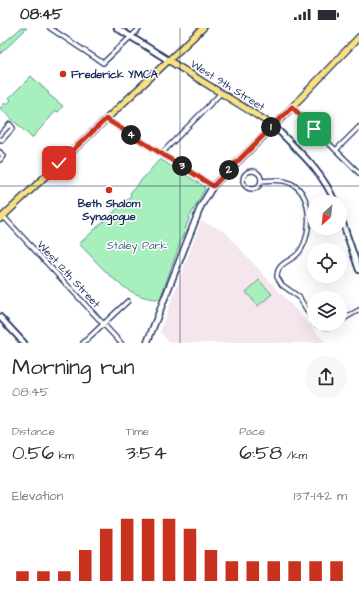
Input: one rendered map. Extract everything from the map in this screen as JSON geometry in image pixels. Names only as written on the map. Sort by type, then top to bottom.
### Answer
[{"type":"main road","points":[[2,218],[203,28]]},
{"type":"main road","points":[[147,343],[200,206],[213,186],[274,126],[359,37]]},
{"type":"main road","name":"West 9th Street","points":[[168,60],[274,126]]},
{"type":"street","points":[[50,28],[103,63],[140,28]]},
{"type":"street","points":[[117,28],[168,60]]},
{"type":"street","points":[[162,153],[220,93]]},
{"type":"street","points":[[292,107],[359,173]]},
{"type":"street","points":[[106,119],[213,186]]},
{"type":"street","points":[[0,135],[10,124],[14,128],[2,140],[0,140]]},
{"type":"street","name":"West 9th Street","points":[[274,126],[314,166],[323,178],[332,195]]},
{"type":"street","points":[[336,150],[359,127]]},
{"type":"street","points":[[0,152],[3,156],[0,160]]},
{"type":"street","points":[[256,171],[260,175],[261,181],[256,188],[251,189],[246,186],[243,178],[247,172],[256,171]]},
{"type":"street","points":[[261,181],[275,180],[291,183],[295,186],[306,203],[307,213]]},
{"type":"street","name":"West 12th Street","points":[[2,218],[121,343]]},
{"type":"street","points":[[307,227],[301,250],[297,255],[281,266],[277,277],[282,285],[299,297],[307,310]]},
{"type":"street","points":[[347,235],[359,270]]},
{"type":"street","points":[[83,343],[128,301]]},
{"type":"street","points":[[347,317],[359,310]]},
{"type":"street","points":[[0,317],[24,343]]},
{"type":"shaded area","points":[[201,221],[224,231],[307,322],[307,331],[315,331],[326,343],[170,343],[160,332]]},
{"type":"green space","points":[[21,28],[27,28],[0,54],[0,46]]},
{"type":"green space","points":[[31,76],[49,93],[48,94],[63,106],[58,112],[56,111],[32,138],[0,108],[11,100],[9,98]]},
{"type":"green space","name":"Staley Park","points":[[160,159],[204,186],[205,189],[190,216],[160,299],[147,298],[125,288],[79,244],[131,196],[130,193]]},
{"type":"green space","points":[[259,280],[272,294],[258,306],[246,292]]},
{"type":"place","name":"Frederick YMCA","points":[[63,74]]},
{"type":"place","name":"Beth Shalom Synagogue","points":[[109,190]]},
{"type":"route","points":[[59,163],[106,119],[213,186],[292,107],[314,129]]}]
